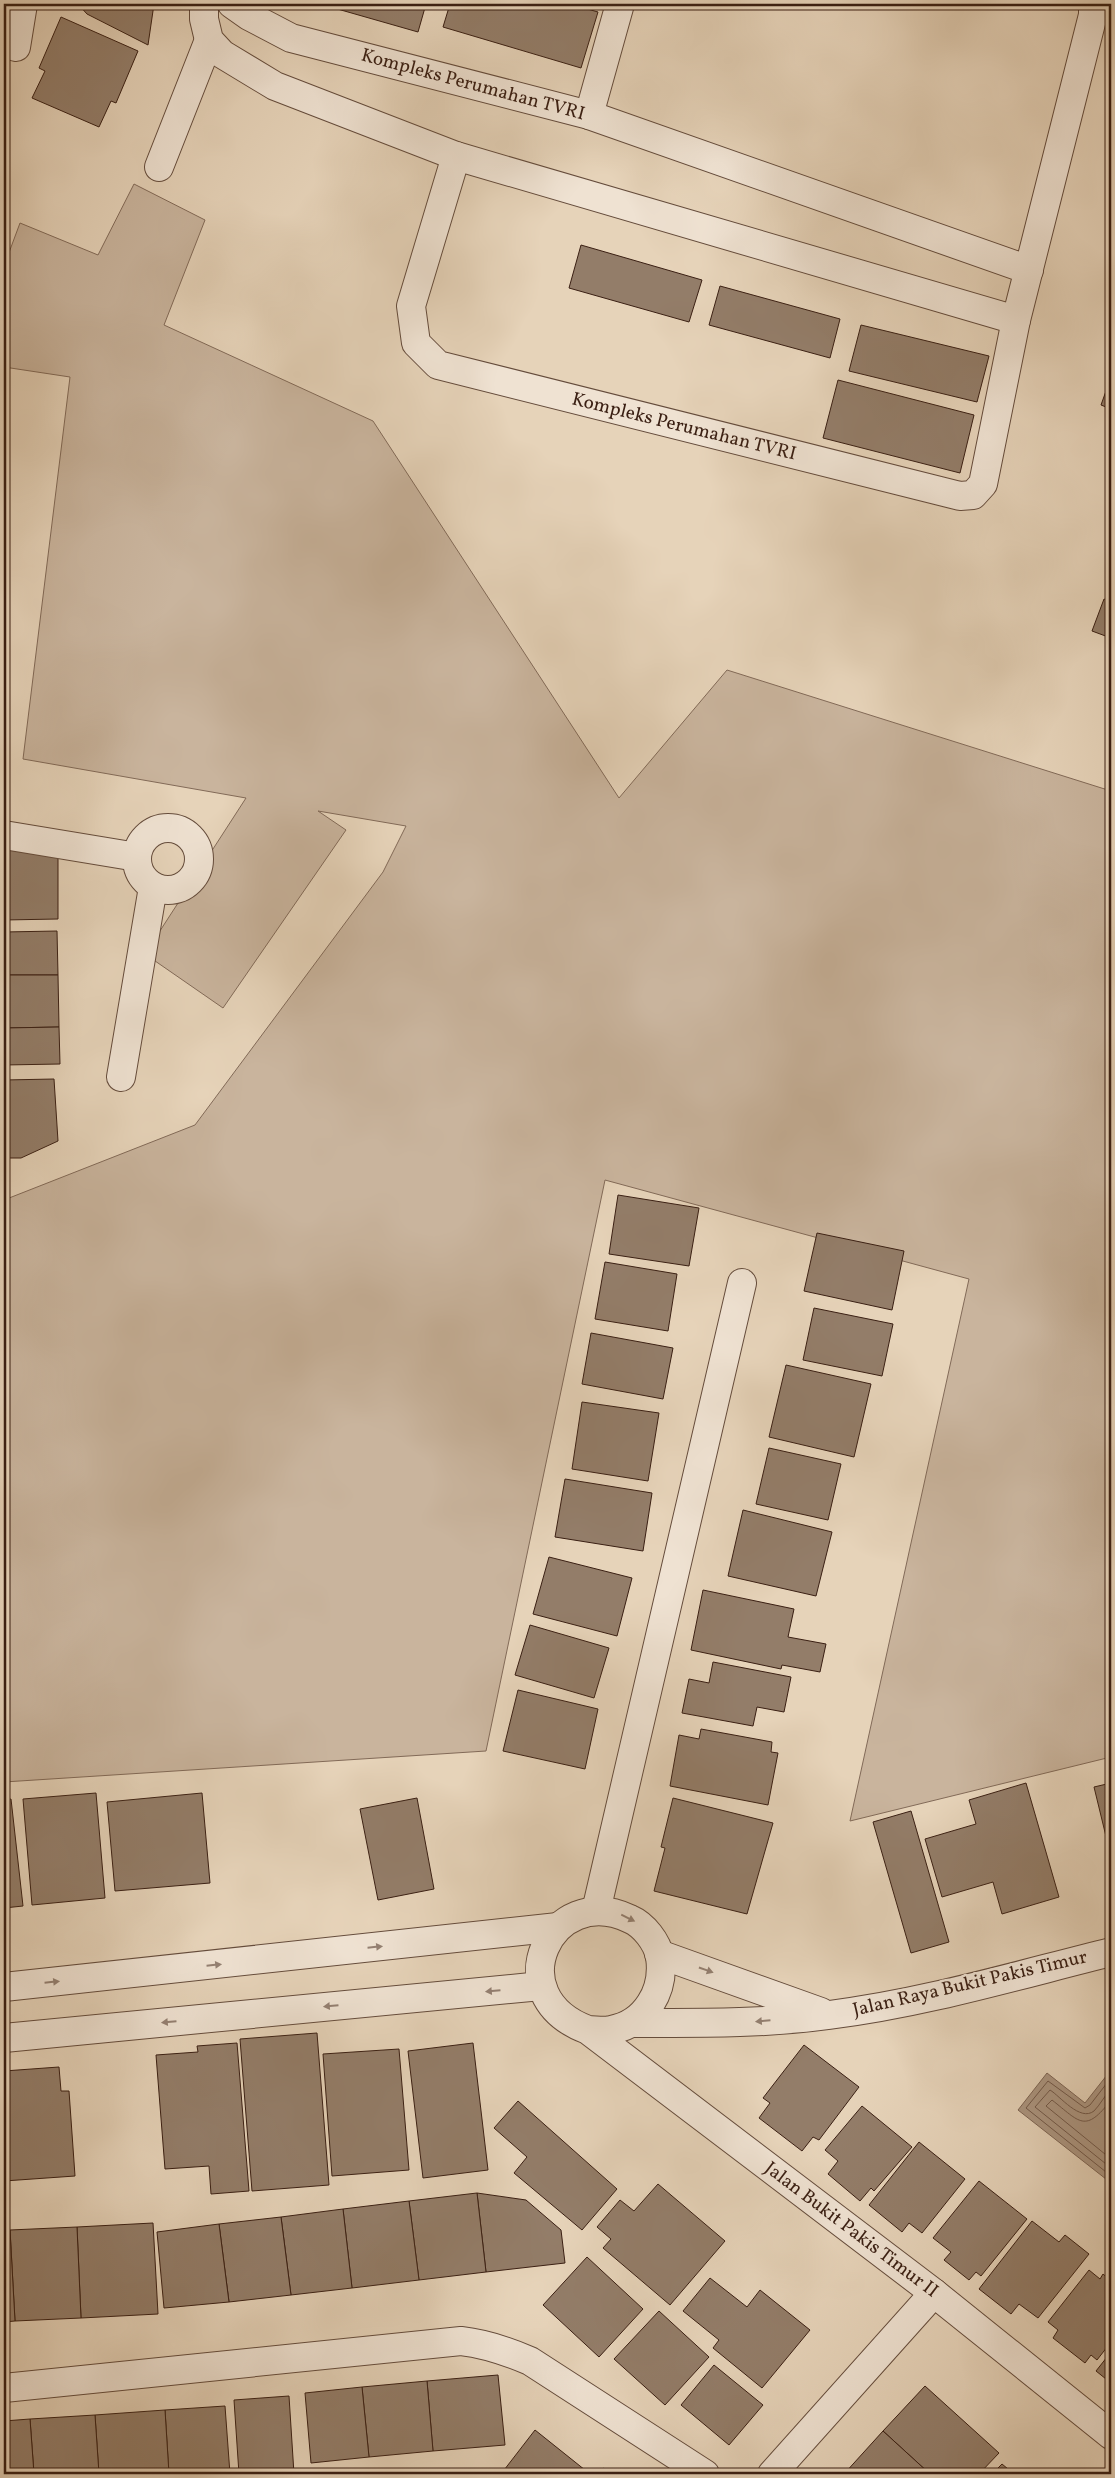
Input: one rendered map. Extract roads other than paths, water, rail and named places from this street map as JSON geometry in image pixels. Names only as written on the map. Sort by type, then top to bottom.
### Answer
[{"type":"street","points":[[16,47],[23,4]]},
{"type":"street","points":[[204,4],[204,19],[209,40],[222,54],[275,86],[456,156],[1016,320]]},
{"type":"street","name":"Kompleks Perumahan TVRI","points":[[232,4],[249,16],[292,38],[589,115],[1029,270]]},
{"type":"street","points":[[589,115],[620,4]]},
{"type":"street","name":"Kompleks Perumahan TVRI","points":[[456,156],[411,306],[416,343],[438,365],[960,496],[973,495],[983,484],[1016,320],[1093,16],[1094,4]]},
{"type":"street","points":[[159,167],[209,40]]},
{"type":"street","points":[[170,828],[185,832],[196,844],[200,860],[196,875],[185,886],[169,891],[153,887],[144,879],[139,869],[137,857],[142,842],[154,832],[170,828]]},
{"type":"street","points":[[4,835],[137,857]]},
{"type":"street","points":[[121,1077],[153,887]]},
{"type":"street","points":[[596,1911],[742,1283]]},
{"type":"street","points":[[596,1911],[617,1912],[635,1921],[650,1936],[659,1954],[662,1974],[657,1993],[647,2010],[632,2023],[610,2031],[588,2030],[572,2024],[559,2014],[548,2002],[542,1986],[540,1965],[546,1944],[558,1927],[576,1915],[596,1911]]},
{"type":"street","points":[[4,1987],[558,1927]]},
{"type":"street","name":"Jalan Raya Bukit Pakis Timur","points":[[632,2023],[734,2023],[829,2015],[911,2001],[1111,1952]]},
{"type":"street","name":"Jalan Raya Bukit Pakis Timur","points":[[659,1954],[829,2015]]},
{"type":"street","points":[[4,2038],[542,1986]]},
{"type":"street","name":"Jalan Bukit Pakis Timur II","points":[[588,2030],[934,2294],[1111,2435]]},
{"type":"street","points":[[772,2474],[934,2294]]},
{"type":"street","points":[[4,2388],[462,2341],[480,2343],[499,2348],[530,2361],[705,2474]]},
{"type":"water","points":[[1047,2073],[1085,2103],[1107,2075],[1111,2079],[1111,2183],[1018,2110]]}]
